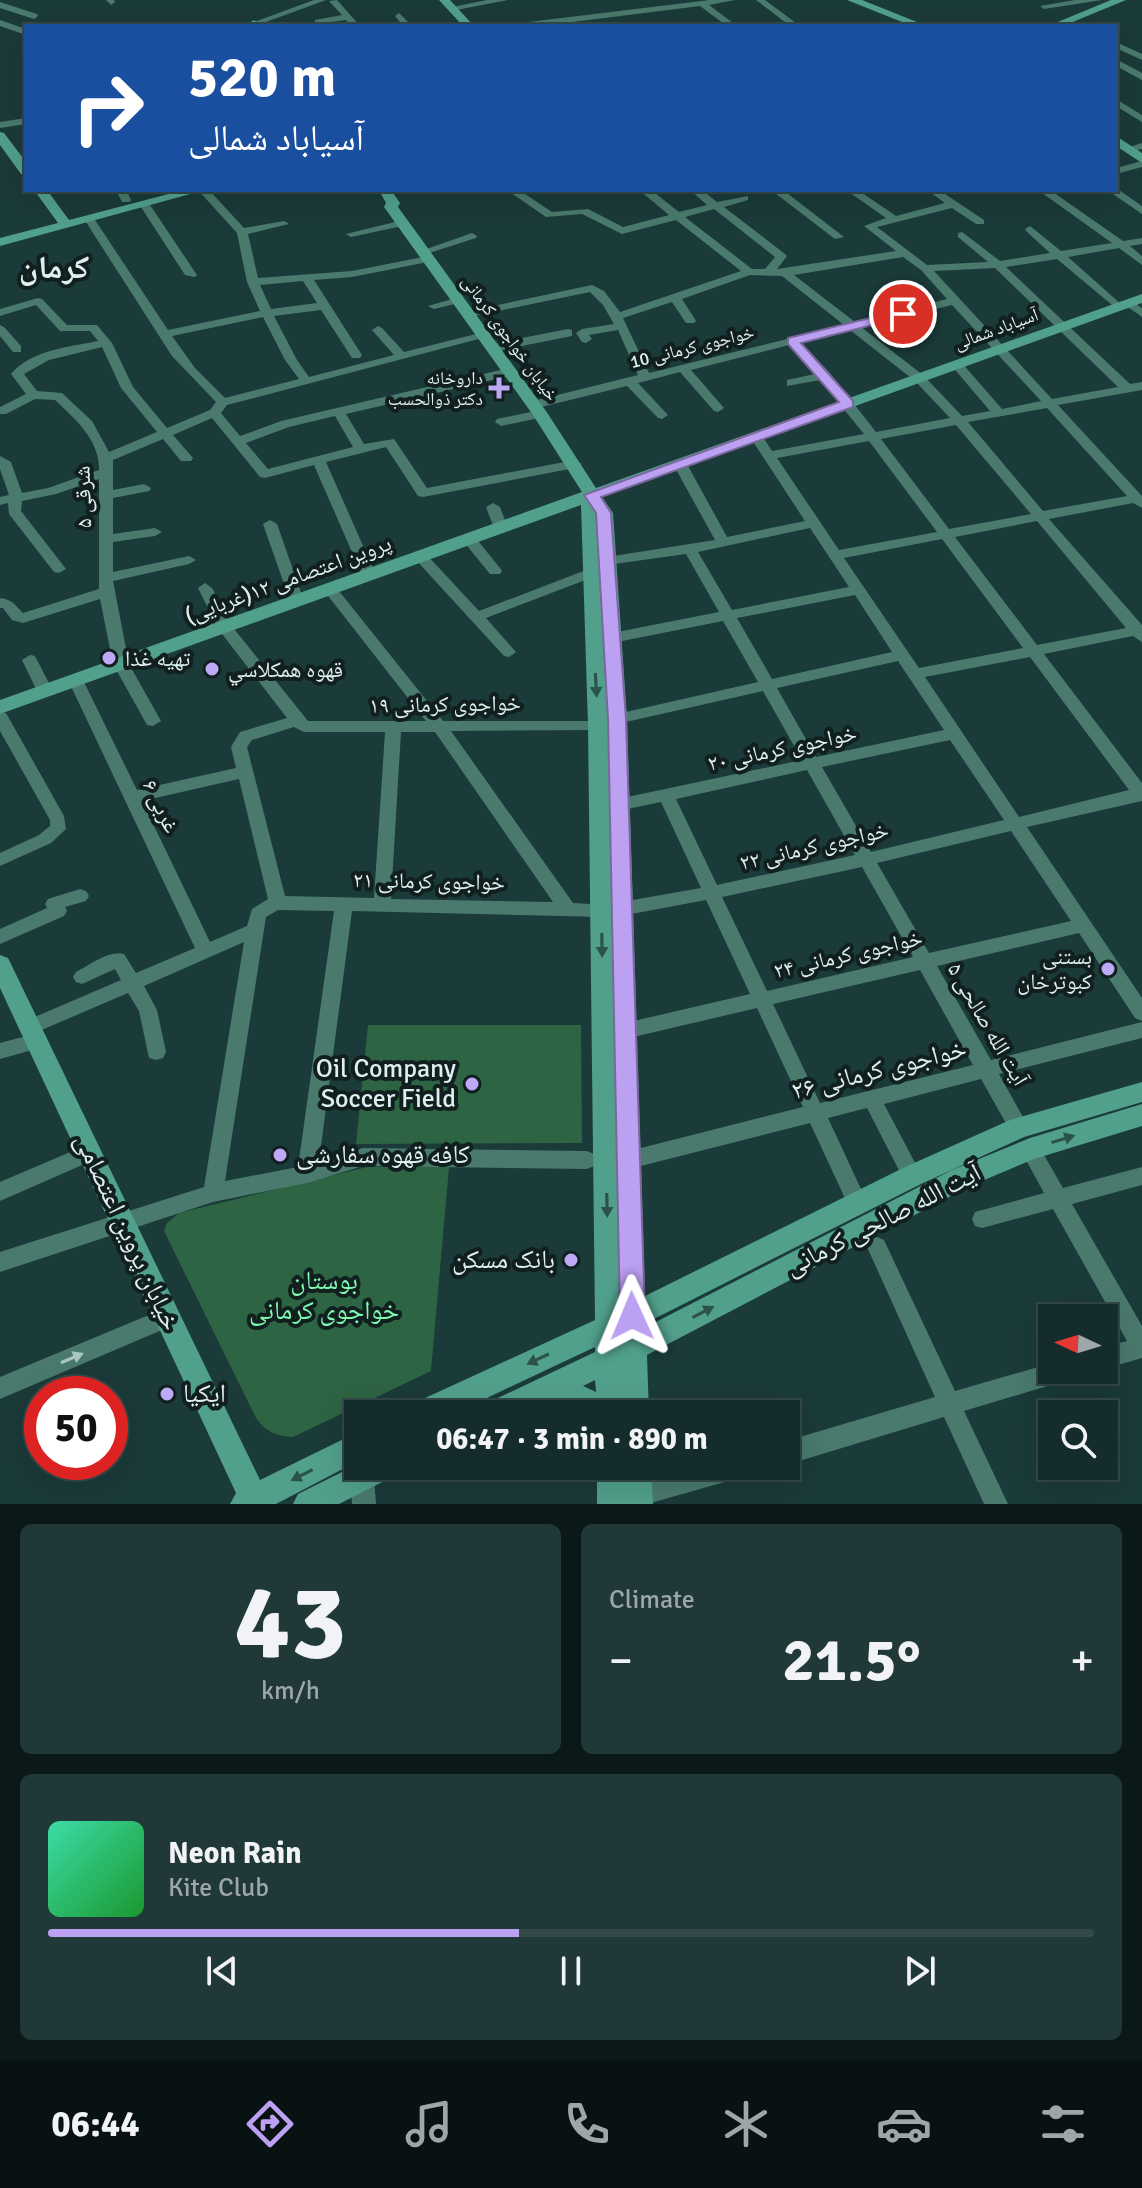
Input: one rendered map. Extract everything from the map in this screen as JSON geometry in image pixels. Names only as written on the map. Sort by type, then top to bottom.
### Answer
[{"type":"main road","points":[[845,0],[907,24]]},
{"type":"main road","points":[[852,0],[917,24]]},
{"type":"main road","points":[[1065,24],[1121,0]]},
{"type":"main road","points":[[1066,24],[1139,0]]},
{"type":"main road","points":[[447,4],[467,24]]},
{"type":"main road","points":[[0,136],[24,168]]},
{"type":"main road","points":[[1135,147],[1142,162]]},
{"type":"main road","points":[[41,192],[63,221]]},
{"type":"main road","points":[[0,242],[63,221],[123,195],[148,192]]},
{"type":"main road","points":[[0,233],[89,219],[193,192]]},
{"type":"main road","points":[[374,192],[384,205],[391,207],[393,203],[386,192]]},
{"type":"main road","name":"خیابان خواجوی کرمانی","points":[[391,207],[575,464],[592,495]]},
{"type":"main road","name":"آسیاباد شمالی","points":[[592,495],[1130,303]]},
{"type":"main road","points":[[592,495],[588,513],[612,638],[607,722],[618,805],[612,909],[625,1031],[629,1160],[621,1321]]},
{"type":"main road","name":"پروین اعتصامی ۱۲(غربایی)","points":[[0,707],[592,495]]},
{"type":"main road","points":[[599,567],[607,722],[622,1354],[632,1400]]},
{"type":"main road","name":"خیابان پروین اعتصامی","points":[[0,964],[168,1317],[250,1502]]},
{"type":"main road","name":"آیت الله صالحی کرمانی","points":[[525,1400],[622,1354],[808,1242],[857,1202],[912,1176],[1025,1138],[1142,1092]]},
{"type":"main road","name":"آیت الله صالحی کرمانی","points":[[472,1400],[621,1321],[961,1178],[1025,1138],[1142,1115]]},
{"type":"main road","points":[[613,1400],[622,1354]]},
{"type":"main road","points":[[552,1387],[581,1400]]},
{"type":"main road","points":[[250,1502],[344,1453]]},
{"type":"main road","points":[[618,1480],[629,1501]]},
{"type":"main road","points":[[629,1501],[634,1480]]},
{"type":"main road","points":[[308,1504],[370,1482]]},
{"type":"street","points":[[256,24],[322,0]]},
{"type":"street","points":[[333,0],[354,24]]},
{"type":"street","points":[[447,4],[504,0]]},
{"type":"street","points":[[627,0],[639,12]]},
{"type":"street","points":[[537,24],[731,0]]},
{"type":"street","points":[[760,0],[793,24]]},
{"type":"street","points":[[1041,3],[1098,0]]},
{"type":"street","points":[[1041,3],[1062,24]]},
{"type":"street","points":[[702,4],[730,24]]},
{"type":"street","points":[[0,5],[34,16]]},
{"type":"street","points":[[399,16],[406,24]]},
{"type":"street","points":[[320,24],[348,17]]},
{"type":"street","points":[[579,19],[586,24]]},
{"type":"street","points":[[0,23],[24,31]]},
{"type":"street","points":[[1118,46],[1142,57]]},
{"type":"street","points":[[1118,63],[1142,77]]},
{"type":"street","points":[[1118,103],[1142,119]]},
{"type":"street","points":[[0,125],[24,121]]},
{"type":"street","points":[[1118,170],[1142,162]]},
{"type":"street","points":[[203,192],[242,232],[253,282],[291,360],[306,381]]},
{"type":"street","points":[[515,192],[554,215],[584,211],[622,231],[744,198]]},
{"type":"street","points":[[647,192],[749,272]]},
{"type":"street","points":[[698,192],[781,256],[769,272]]},
{"type":"street","points":[[779,192],[839,237]]},
{"type":"street","points":[[854,192],[892,218]]},
{"type":"street","points":[[935,192],[980,222]]},
{"type":"street","points":[[1046,192],[1142,262]]},
{"type":"street","points":[[1115,192],[1142,211]]},
{"type":"street","points":[[144,204],[191,275]]},
{"type":"street","points":[[954,204],[869,226],[925,268],[1139,501]]},
{"type":"street","points":[[89,219],[174,352],[265,474],[389,442],[423,493],[575,464]]},
{"type":"street","points":[[343,221],[353,236],[403,223]]},
{"type":"street","points":[[242,232],[284,224]]},
{"type":"street","points":[[1030,229],[1142,314]]},
{"type":"street","points":[[962,235],[1137,388]]},
{"type":"street","points":[[253,282],[352,274],[426,255],[472,236]]},
{"type":"street","points":[[925,268],[998,265],[1142,241]]},
{"type":"street","points":[[586,339],[582,333],[749,272],[785,273],[905,253]]},
{"type":"street","points":[[785,273],[919,378],[959,420],[1140,633]]},
{"type":"street","points":[[307,278],[356,355]]},
{"type":"street","points":[[469,314],[592,288],[600,292],[618,322],[645,377]]},
{"type":"street","points":[[675,297],[690,321]]},
{"type":"street","points":[[434,306],[459,300]]},
{"type":"street","points":[[0,313],[38,301],[64,329],[93,327],[106,343],[127,388],[186,458]]},
{"type":"street","name":"خواجوی کرمانی 10","points":[[501,422],[629,381],[953,301]]},
{"type":"street","points":[[165,334],[267,313],[323,306]]},
{"type":"street","points":[[0,329],[17,349]]},
{"type":"street","points":[[378,330],[402,357]]},
{"type":"street","points":[[0,501],[51,491],[106,465],[163,432],[218,408],[306,381],[402,357],[488,342],[568,333]]},
{"type":"street","points":[[792,341],[848,404],[1142,794]]},
{"type":"street","points":[[2,411],[33,395],[17,374],[31,363],[106,343]]},
{"type":"street","points":[[718,345],[725,357]]},
{"type":"street","points":[[957,365],[998,412]]},
{"type":"street","points":[[683,368],[718,408]]},
{"type":"street","points":[[238,441],[285,424],[509,372]]},
{"type":"street","points":[[791,383],[825,375]]},
{"type":"street","points":[[629,381],[662,415]]},
{"type":"street","points":[[769,456],[1137,388]]},
{"type":"street","name":"شرقی ۵","points":[[33,395],[58,396],[88,424],[106,465],[105,585],[121,664],[153,721]]},
{"type":"street","points":[[338,411],[361,450]]},
{"type":"street","points":[[756,437],[1083,925],[1134,985],[1142,1013]]},
{"type":"street","points":[[0,460],[4,462],[16,496],[14,511],[59,569]]},
{"type":"street","points":[[319,461],[369,575]]},
{"type":"street","points":[[680,464],[723,542]]},
{"type":"street","points":[[107,495],[144,488]]},
{"type":"street","points":[[835,555],[1040,516],[1139,501]]},
{"type":"street","points":[[493,507],[501,528]]},
{"type":"street","points":[[476,617],[599,567],[814,523]]},
{"type":"street","points":[[270,524],[297,601]]},
{"type":"street","points":[[106,539],[155,532]]},
{"type":"street","points":[[469,539],[495,571]]},
{"type":"street","name":"آیت الله صالحی ۵","points":[[690,549],[1142,1347]]},
{"type":"street","points":[[421,557],[509,652]]},
{"type":"street","points":[[0,603],[8,604],[17,617],[23,618],[105,585],[189,560]]},
{"type":"street","points":[[205,588],[224,627],[297,720],[246,736],[239,747],[278,903]]},
{"type":"street","points":[[330,589],[439,726],[567,908]]},
{"type":"street","points":[[612,638],[858,590]]},
{"type":"street","points":[[915,674],[1140,633]]},
{"type":"street","name":"خواجوی کرمانی ۱۹","points":[[297,720],[304,727],[607,722],[902,655]]},
{"type":"street","points":[[30,660],[45,691]]},
{"type":"street","name":"غربی ۶","points":[[76,680],[206,952]]},
{"type":"street","points":[[0,717],[58,820],[58,829],[45,839],[0,860]]},
{"type":"street","points":[[382,903],[393,727]]},
{"type":"street","name":"خواجوی کرمانی ۲۰","points":[[618,805],[955,733]]},
{"type":"street","points":[[132,797],[245,772]]},
{"type":"street","name":"خواجوی کرمانی ۲۲","points":[[612,909],[712,893],[1142,794]]},
{"type":"street","points":[[666,795],[857,1202]]},
{"type":"street","points":[[0,937],[58,911],[54,904],[80,896]]},
{"type":"street","name":"خواجوی کرمانی ۲۱","points":[[0,1051],[133,983],[206,952],[256,922],[266,907],[278,903],[612,909]]},
{"type":"street","points":[[307,1174],[344,903]]},
{"type":"street","points":[[213,1193],[256,922]]},
{"type":"street","name":"خواجوی کرمانی ۲۴","points":[[625,1031],[1083,925]]},
{"type":"street","points":[[82,977],[118,959],[148,1010],[156,1052]]},
{"type":"street","name":"خواجوی کرمانی ۲۶","points":[[629,1160],[1142,1030]]},
{"type":"street","points":[[872,1099],[912,1176]]},
{"type":"street","points":[[0,1192],[89,1153]]},
{"type":"street","points":[[0,1262],[213,1193],[307,1174],[363,1157],[587,1160]]},
{"type":"street","points":[[982,1219],[1142,1176]]},
{"type":"street","points":[[877,1247],[996,1504]]},
{"type":"street","points":[[0,1388],[168,1317]]},
{"type":"street","points":[[1118,1354],[1142,1347]]},
{"type":"street","points":[[800,1449],[1038,1378]]},
{"type":"street","points":[[629,1501],[695,1480]]},
{"type":"green space","name":"Oil Company Soccer Field","points":[[368,1025],[581,1025],[582,1143],[356,1144]]},
{"type":"green space","name":"بوستان خواجوی کرمانی","points":[[367,1167],[449,1167],[431,1371],[370,1400],[344,1400],[344,1413],[293,1437],[267,1430],[256,1418],[164,1231],[167,1223],[179,1213]]},
{"type":"place","name":"داروخانه دکتر ذوالحسب","points":[[499,388]]},
{"type":"place","name":"تهیه غذا","points":[[109,658]]},
{"type":"place","name":"قهوه همكلاسي","points":[[212,669]]},
{"type":"place","name":"بستنی کبوترخان","points":[[1108,969]]},
{"type":"place","name":"Oil Company Soccer Field","points":[[472,1084]]},
{"type":"place","name":"کافه قهوه سفارشی","points":[[280,1155]]},
{"type":"place","name":"بانک مسکن","points":[[571,1260]]},
{"type":"place","name":"ایکیا","points":[[167,1394]]},
{"type":"district","name":"کرمان","points":[[54,267]]},
{"type":"route","points":[[632,1316],[617,719],[604,513],[592,495],[848,404],[792,341],[903,314]]}]
